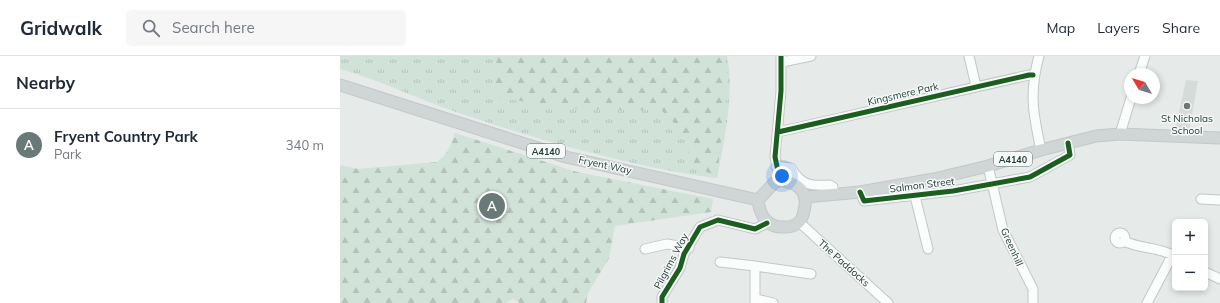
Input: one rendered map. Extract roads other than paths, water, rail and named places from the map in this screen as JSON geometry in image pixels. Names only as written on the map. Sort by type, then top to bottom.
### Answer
[{"type":"main road","name":"Fryent Way","points":[[340,85],[566,157],[758,200]]},
{"type":"main road","name":"Salmon Street","points":[[806,197],[860,192],[934,179],[988,166],[1041,150],[1096,136],[1120,134],[1220,138]]},
{"type":"main road","points":[[780,180],[787,181],[803,191],[806,197],[803,216],[799,222],[792,226],[775,227],[768,223],[758,200],[774,182],[780,180]]},
{"type":"street","points":[[780,180],[776,166],[781,59],[811,56]]},
{"type":"street","points":[[969,56],[976,86]]},
{"type":"street","points":[[1039,56],[1032,91],[1033,108],[1041,150]]},
{"type":"street","points":[[1141,68],[1145,56]]},
{"type":"street","name":"Kingsmere Park","points":[[778,132],[976,86],[1034,75]]},
{"type":"street","points":[[1120,134],[1129,104]]},
{"type":"street","name":"Salmon Street","points":[[860,192],[864,201],[915,196],[1030,177],[1070,155],[1068,143]]},
{"type":"street","points":[[776,166],[791,168],[796,176],[809,186],[830,185],[833,187],[833,194]]},
{"type":"street","name":"Greenhill","points":[[988,166],[1003,230],[1033,289],[1034,303]]},
{"type":"street","points":[[915,196],[928,249]]},
{"type":"street","points":[[1200,199],[1220,200]]},
{"type":"street","name":"Pilgrims Way","points":[[662,303],[662,297],[680,268],[684,254],[689,248],[700,227],[718,220],[755,229],[768,223]]},
{"type":"street","name":"The Paddocks","points":[[799,222],[888,303]]},
{"type":"street","points":[[1124,241],[1163,250],[1172,254]]},
{"type":"street","points":[[645,249],[667,244],[689,248]]},
{"type":"street","points":[[1147,303],[1172,259]]},
{"type":"street","points":[[720,262],[811,274]]},
{"type":"street","points":[[755,266],[755,301],[773,303]]},
{"type":"street","points":[[1208,274],[1219,281]]},
{"type":"place","name":"St Nicholas School","points":[[1187,106]]},
{"type":"place","name":"Fryent Country Park","points":[[492,206]]}]
